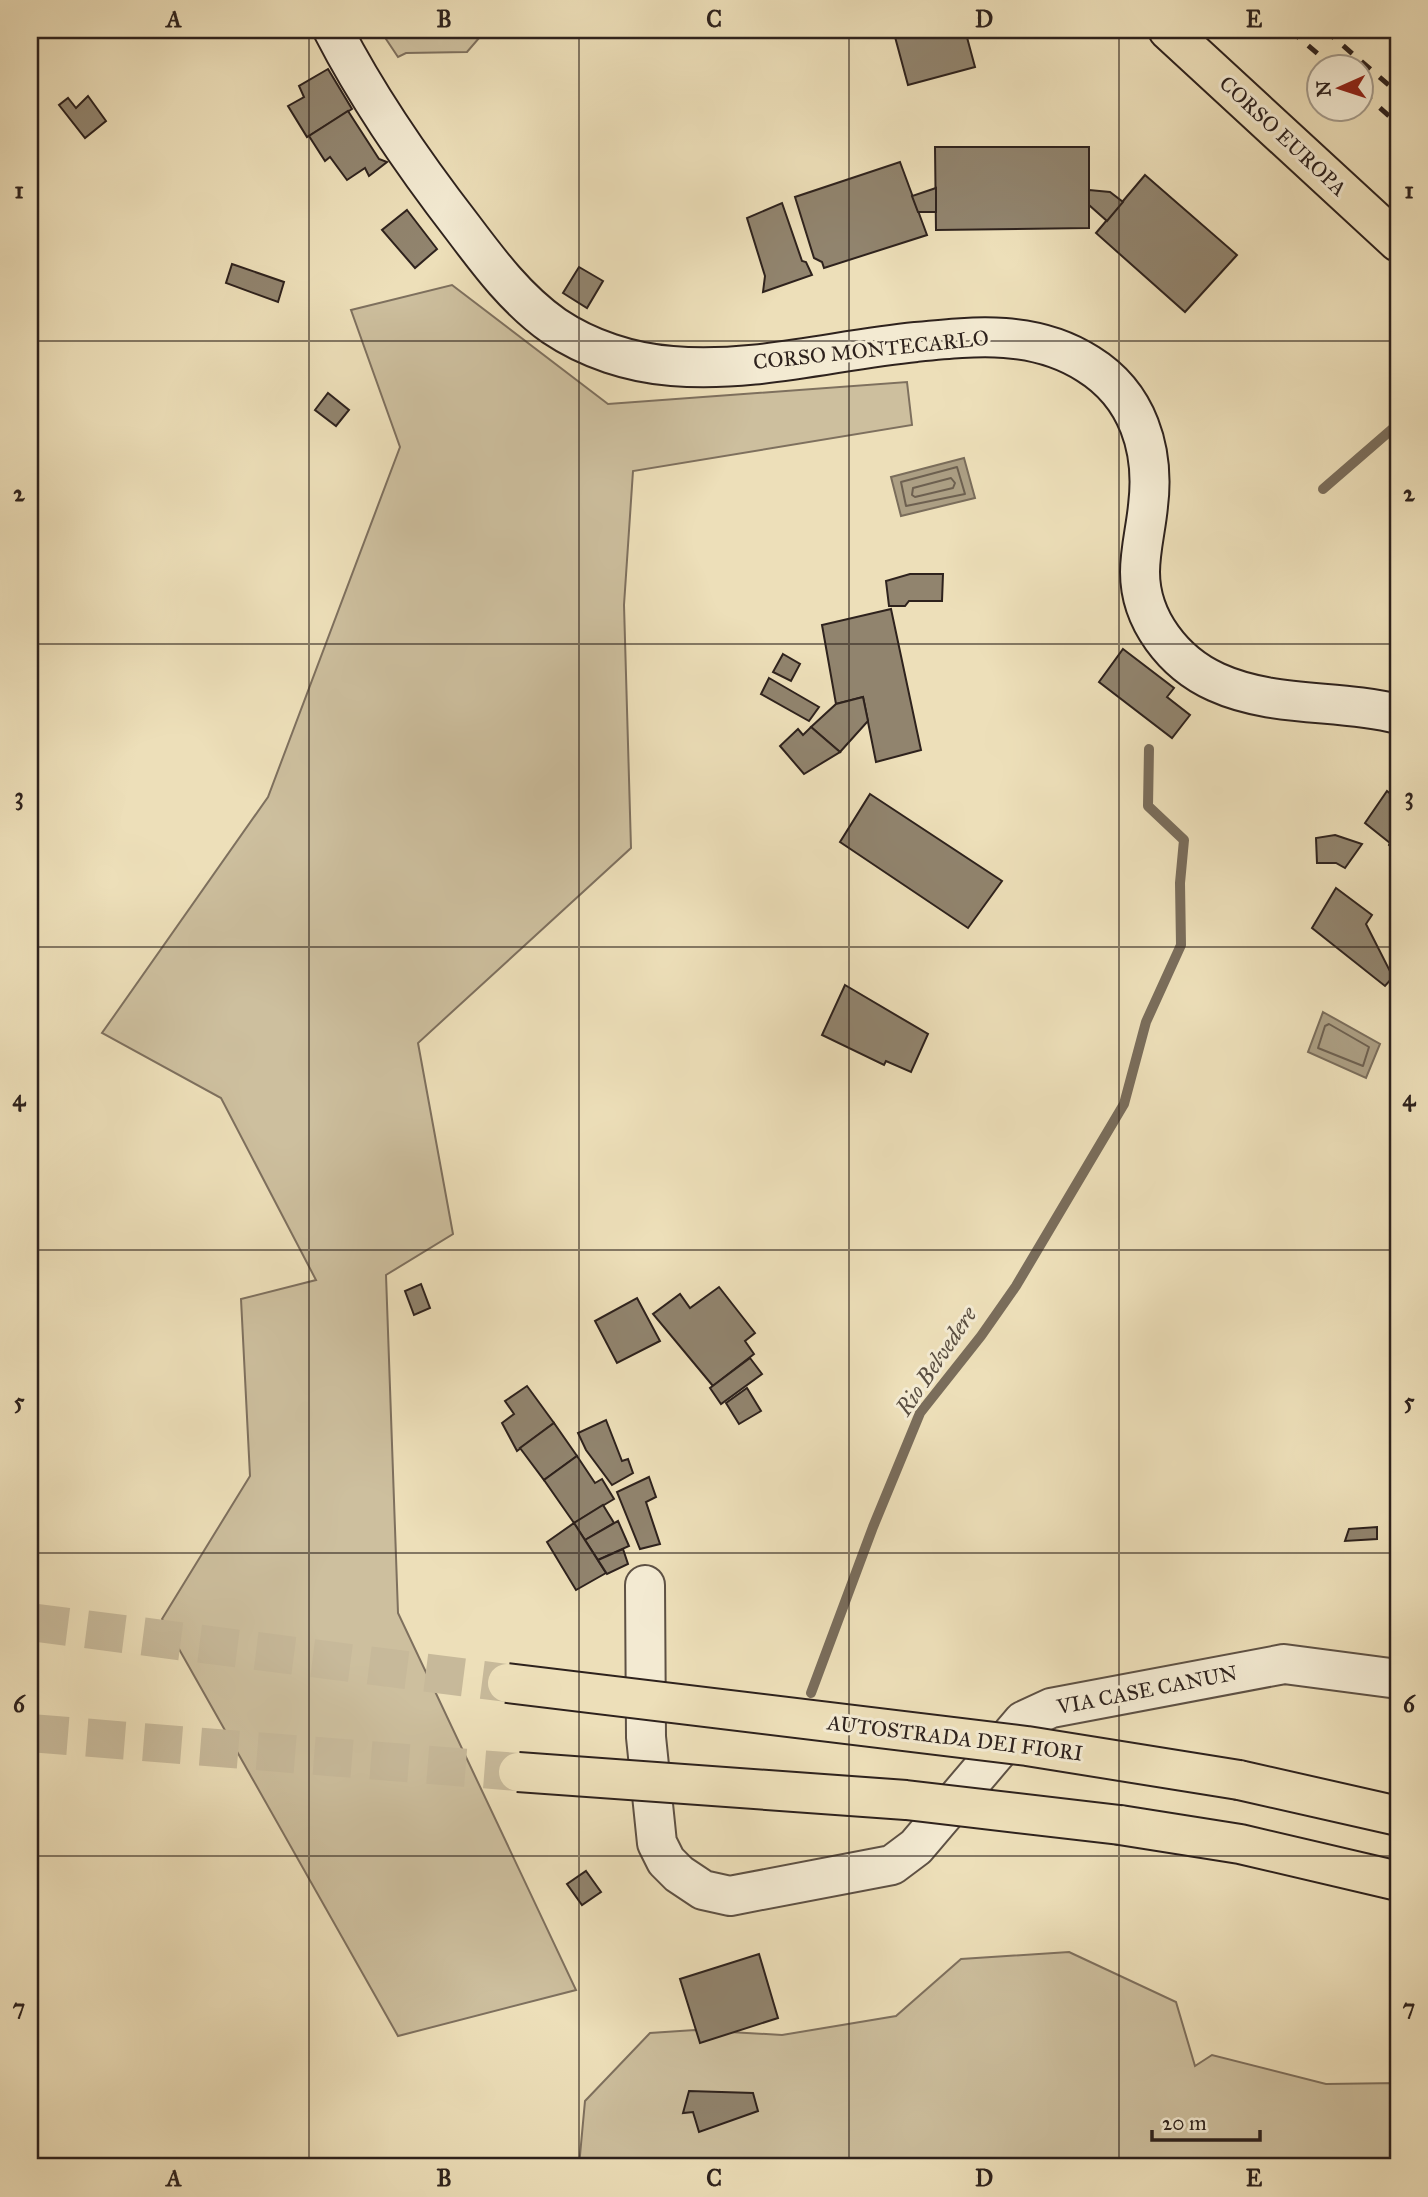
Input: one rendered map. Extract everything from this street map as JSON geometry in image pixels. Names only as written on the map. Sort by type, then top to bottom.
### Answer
[{"type":"main road","name":"CORSO MONTECARLO","points":[[333,30],[365,89],[451,212],[499,275],[554,325],[622,357],[691,367],[778,361],[965,337],[1005,337],[1056,346],[1092,366],[1111,382],[1138,422],[1148,451],[1151,481],[1141,559],[1142,588],[1153,623],[1177,655],[1213,680],[1255,695],[1358,705],[1398,714]]},
{"type":"main road","name":"CORSO EUROPA","points":[[1168,30],[1398,242]]},
{"type":"main road","name":"VIA CASE CANUN","points":[[645,1585],[646,1737],[657,1843],[666,1861],[678,1874],[703,1890],[730,1896],[892,1865],[916,1847],[1023,1721],[1051,1708],[1284,1664],[1398,1679]]},
{"type":"main road","name":"AUTOSTRADA DEI FIORI","points":[[507,1683],[1027,1746],[1239,1780],[1398,1816]]},
{"type":"main road","points":[[519,1773],[906,1800],[1120,1825],[1240,1844],[1398,1881]]},
{"type":"shaded area","points":[[380,30],[486,30],[467,52],[406,53],[398,57]]},
{"type":"shaded area","points":[[452,285],[608,404],[907,382],[912,425],[633,471],[624,605],[631,848],[418,1043],[453,1234],[386,1275],[398,1613],[576,1990],[398,2036],[162,1619],[250,1476],[241,1299],[316,1280],[221,1098],[102,1033],[268,797],[400,447],[351,310]]},
{"type":"shaded area","points":[[1069,1952],[1176,2002],[1195,2066],[1212,2055],[1326,2084],[1398,2083],[1398,2167],[571,2167],[579,2166],[585,2101],[650,2033],[695,2030],[782,2035],[896,2016],[961,1959]]},
{"type":"water","points":[[964,458],[975,498],[901,516],[891,477]]},
{"type":"water","points":[[1323,1012],[1380,1044],[1366,1078],[1308,1052]]},
{"type":"building","points":[[920,30],[965,30],[975,67],[908,85],[895,37]]},
{"type":"building","points":[[328,69],[352,109],[307,137],[288,106],[304,97],[299,86]]},
{"type":"building","points":[[88,96],[106,121],[85,138],[59,105],[68,98],[76,108]]},
{"type":"building","points":[[348,111],[379,159],[387,162],[369,176],[365,168],[347,180],[330,157],[325,161],[309,136]]},
{"type":"building","points":[[935,147],[1089,147],[1089,228],[936,230]]},
{"type":"building","points":[[900,162],[927,235],[824,268],[822,262],[814,258],[795,197]]},
{"type":"building","points":[[1145,175],[1237,255],[1185,312],[1096,233]]},
{"type":"building","points":[[936,188],[936,212],[918,212],[912,196]]},
{"type":"building","points":[[1089,190],[1110,192],[1123,202],[1107,221],[1089,205]]},
{"type":"building","points":[[782,203],[802,261],[806,262],[812,275],[763,292],[765,276],[747,218]]},
{"type":"building","points":[[407,210],[437,249],[415,268],[382,230]]},
{"type":"building","points":[[232,264],[284,282],[278,302],[226,283]]},
{"type":"building","points":[[579,267],[603,281],[587,308],[563,293]]},
{"type":"building","points":[[328,393],[349,410],[336,426],[315,410]]},
{"type":"building","points":[[910,574],[943,574],[942,601],[909,601],[905,606],[889,606],[886,581]]},
{"type":"building","points":[[891,609],[921,750],[876,762],[863,697],[836,704],[822,625]]},
{"type":"building","points":[[1123,649],[1174,688],[1167,697],[1190,715],[1172,738],[1099,682]]},
{"type":"building","points":[[783,654],[800,664],[791,681],[773,672]]},
{"type":"building","points":[[769,678],[819,707],[809,721],[761,694]]},
{"type":"building","points":[[863,697],[868,721],[840,752],[811,727],[836,704]]},
{"type":"building","points":[[811,727],[840,752],[804,774],[780,746],[798,729],[803,735]]},
{"type":"building","points":[[1387,791],[1398,800],[1398,853],[1365,823]]},
{"type":"building","points":[[870,794],[1002,881],[968,928],[840,842]]},
{"type":"building","points":[[1335,835],[1362,844],[1345,868],[1336,863],[1317,863],[1316,838]]},
{"type":"building","points":[[1336,888],[1372,915],[1366,924],[1393,977],[1385,986],[1312,928]]},
{"type":"building","points":[[845,985],[928,1034],[911,1072],[886,1061],[884,1065],[822,1035]]},
{"type":"building","points":[[421,1284],[430,1308],[414,1315],[405,1291]]},
{"type":"building","points":[[719,1287],[755,1333],[745,1341],[754,1354],[713,1386],[653,1314],[680,1294],[690,1308]]},
{"type":"building","points":[[637,1298],[660,1341],[617,1363],[595,1321]]},
{"type":"building","points":[[750,1358],[762,1374],[721,1404],[710,1388]]},
{"type":"building","points":[[527,1386],[554,1423],[517,1451],[502,1423],[514,1414],[505,1401]]},
{"type":"building","points":[[747,1388],[761,1411],[739,1424],[726,1403]]},
{"type":"building","points":[[606,1420],[622,1461],[628,1459],[633,1473],[612,1485],[586,1450],[578,1433]]},
{"type":"building","points":[[554,1423],[577,1456],[544,1480],[520,1448]]},
{"type":"building","points":[[577,1456],[595,1483],[602,1479],[614,1499],[574,1523],[544,1480]]},
{"type":"building","points":[[649,1477],[656,1497],[646,1502],[660,1544],[640,1549],[617,1492]]},
{"type":"building","points":[[603,1505],[614,1523],[585,1540],[574,1523]]},
{"type":"building","points":[[618,1521],[629,1546],[598,1560],[585,1540]]},
{"type":"building","points":[[574,1523],[606,1573],[576,1590],[547,1542]]},
{"type":"building","points":[[1377,1527],[1377,1539],[1345,1541],[1349,1529]]},
{"type":"building","points":[[623,1549],[628,1564],[607,1574],[598,1560]]},
{"type":"building","points":[[586,1871],[601,1892],[582,1905],[567,1884]]},
{"type":"building","points":[[759,1954],[778,2018],[700,2043],[680,1979]]},
{"type":"building","points":[[689,2091],[753,2093],[758,2111],[699,2132],[693,2112],[683,2113]]},
{"type":"waterway","name":"Rio Belvedere","points":[[1323,489],[1398,424]]},
{"type":"waterway","name":"Rio Belvedere","points":[[811,1693],[873,1527],[920,1413],[981,1336],[1016,1286],[1124,1104],[1146,1022],[1181,945],[1180,883],[1184,840],[1148,806],[1149,749]]},
{"type":"tunnel","points":[[30,1622],[507,1683]]},
{"type":"tunnel","points":[[30,1733],[518,1772]]},
{"type":"railway","points":[[1290,30],[1316,52]]},
{"type":"railway","points":[[1325,30],[1398,93]]},
{"type":"railway","points":[[1376,104],[1398,124]]}]
